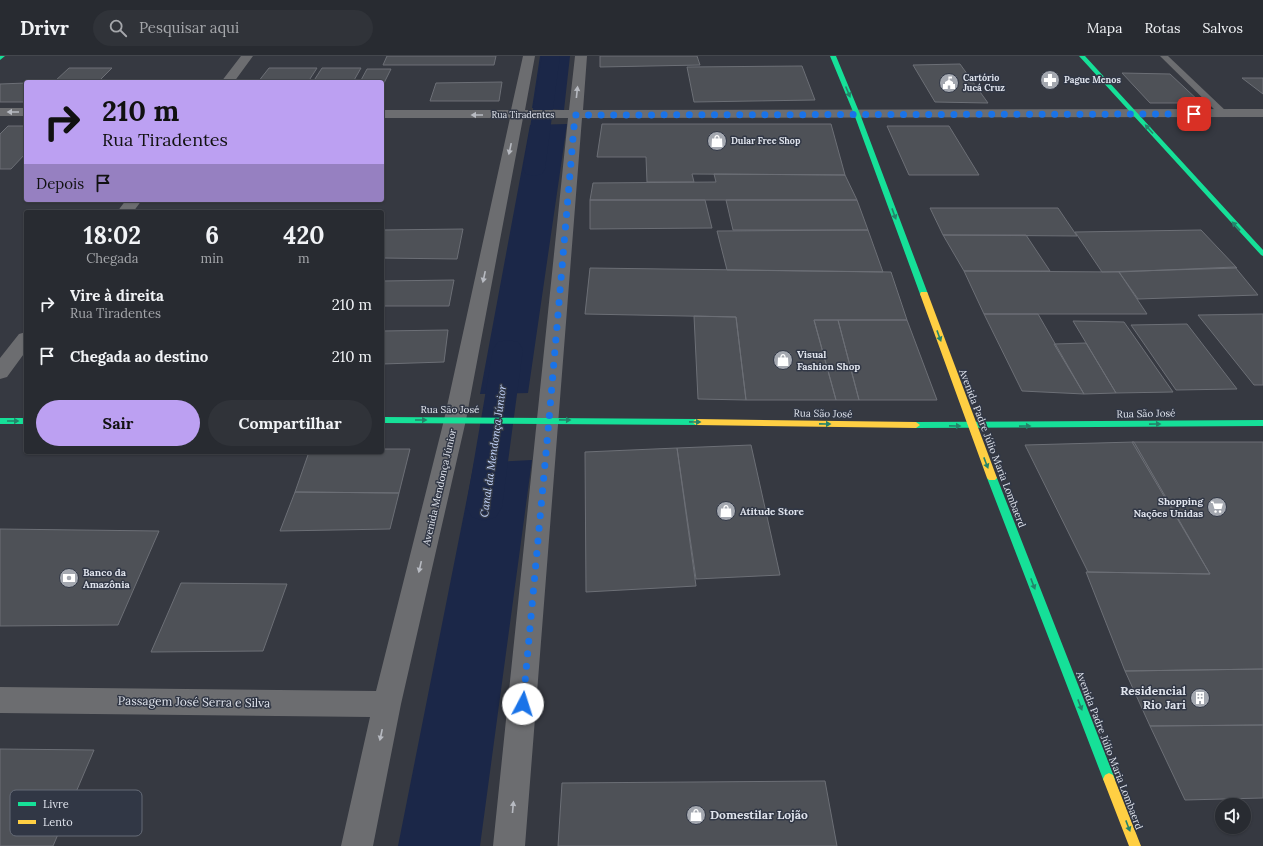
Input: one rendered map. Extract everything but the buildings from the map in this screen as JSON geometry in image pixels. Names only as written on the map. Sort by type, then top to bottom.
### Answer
[{"type":"main road","name":"Avenida Padre Júlio Maria Lombaerd","points":[[833,56],[857,114],[972,426],[1135,846]]},
{"type":"main road","points":[[1082,56],[1201,188],[1263,254]]},
{"type":"main road","name":"Rua São José","points":[[384,420],[549,420],[972,426],[1263,423]]},
{"type":"main road","points":[[0,421],[24,421]]},
{"type":"street","points":[[229,80],[247,56]]},
{"type":"street","name":"Avenida Mendonça Júnior","points":[[356,846],[387,704],[455,420],[524,115],[529,56]]},
{"type":"street","points":[[510,846],[549,420],[570,115],[581,56]]},
{"type":"street","points":[[0,112],[24,112]]},
{"type":"street","name":"Rua Tiradentes","points":[[384,114],[570,115],[1263,113]]},
{"type":"street","points":[[0,372],[24,341]]},
{"type":"street","name":"Passagem José Serra e Silva","points":[[0,700],[387,704]]},
{"type":"lane","points":[[1164,56],[1224,114]]},
{"type":"water","points":[[540,56],[570,56],[564,110],[532,108]]},
{"type":"water","points":[[567,124],[528,393],[480,394],[530,125]]},
{"type":"water","points":[[532,460],[480,846],[398,846],[474,463]]},
{"type":"waterway","name":"Canal da Mendonça Júnior","points":[[534,169],[551,56]]},
{"type":"waterway","name":"Canal da Mendonça Júnior","points":[[484,507],[508,349]]},
{"type":"traffic: fast","points":[[833,56],[857,114],[924,294]]},
{"type":"traffic: fast","points":[[1082,56],[1263,254]]},
{"type":"traffic: fast","points":[[384,420],[696,422]]},
{"type":"traffic: fast","points":[[0,421],[24,421]]},
{"type":"traffic: fast","points":[[916,425],[1263,423]]},
{"type":"traffic: fast","points":[[992,478],[1109,779]]},
{"type":"traffic: slow","points":[[924,294],[992,478]]},
{"type":"traffic: slow","points":[[696,422],[916,425]]},
{"type":"traffic: slow","points":[[1109,779],[1135,846]]},
{"type":"place","name":"Pague Menos","points":[[1050,80]]},
{"type":"place","name":"Cartório Jucá Cruz","points":[[949,83]]},
{"type":"place","name":"Dular Free Shop","points":[[717,141]]},
{"type":"place","name":"Visual Fashion Shop","points":[[783,360]]},
{"type":"place","name":"Shopping Nações Unidas","points":[[1217,507]]},
{"type":"place","name":"Atitude Store","points":[[726,511]]},
{"type":"place","name":"Banco da Amazônia","points":[[69,578]]},
{"type":"place","name":"Residencial Rio Jari","points":[[1200,698]]},
{"type":"place","name":"Domestilar Lojão","points":[[696,815]]},
{"type":"route","points":[[523,704],[575,115],[1194,114]]}]
